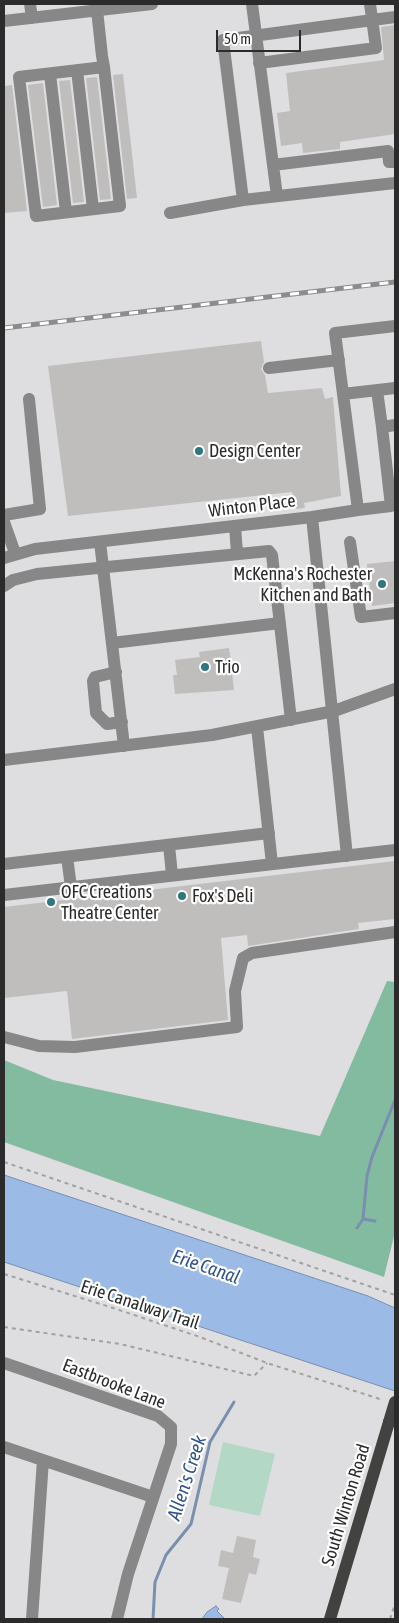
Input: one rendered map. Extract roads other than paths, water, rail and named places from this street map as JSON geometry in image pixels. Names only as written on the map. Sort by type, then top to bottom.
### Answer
[{"type":"main road","name":"South Winton Road","points":[[330,1619],[389,1422],[391,1401]]},
{"type":"street","points":[[30,4],[32,18]]},
{"type":"street","points":[[4,21],[101,8],[152,4]]},
{"type":"street","points":[[252,4],[277,196]]},
{"type":"street","points":[[260,63],[376,48],[370,4]]},
{"type":"street","points":[[101,8],[104,67],[120,206],[36,216],[19,77],[104,67]]},
{"type":"street","points":[[243,200],[223,40],[395,17]]},
{"type":"street","points":[[77,70],[93,209]]},
{"type":"street","points":[[50,74],[66,212]]},
{"type":"street","points":[[273,165],[388,151],[389,162],[395,162]]},
{"type":"street","points":[[170,213],[243,200],[395,183]]},
{"type":"street","points":[[358,510],[335,333],[395,326]]},
{"type":"street","points":[[269,368],[338,360]]},
{"type":"street","points":[[343,394],[395,388]]},
{"type":"street","points":[[312,517],[393,506],[377,390]]},
{"type":"street","points":[[4,515],[40,509],[29,399]]},
{"type":"street","points":[[382,427],[395,425]]},
{"type":"street","name":"Winton Place","points":[[9,556],[100,542],[312,517],[334,711],[347,856]]},
{"type":"street","points":[[4,522],[9,556]]},
{"type":"street","points":[[235,526],[237,553]]},
{"type":"street","points":[[100,542],[124,746]]},
{"type":"street","points":[[350,542],[361,617],[395,613]]},
{"type":"street","points":[[4,586],[23,576],[264,550],[269,551],[272,555],[291,720]]},
{"type":"street","points":[[112,643],[280,623]]},
{"type":"street","points":[[116,672],[95,677],[93,682],[96,713],[107,724],[122,722]]},
{"type":"street","points":[[4,760],[212,736],[334,711],[395,689]]},
{"type":"street","points":[[257,727],[272,864]]},
{"type":"street","points":[[4,864],[269,834]]},
{"type":"street","points":[[169,845],[172,875]]},
{"type":"street","points":[[4,895],[395,850]]},
{"type":"street","points":[[67,857],[71,887]]},
{"type":"street","points":[[4,1037],[39,1046],[75,1047],[237,1027],[235,991],[243,958],[252,953],[395,932]]},
{"type":"street","name":"Eastbrooke Lane","points":[[4,1362],[165,1420],[171,1427],[171,1444],[128,1574],[117,1619]]},
{"type":"street","points":[[4,1447],[153,1497]]},
{"type":"street","points":[[32,1619],[43,1460]]},
{"type":"water","name":"Erie Canal","points":[[4,1175],[368,1296],[395,1308],[395,1391],[4,1262]]},
{"type":"water","points":[[216,1606],[219,1609],[217,1611],[225,1619],[202,1619],[207,1612]]},
{"type":"waterway","name":"Allen's Creek","points":[[357,1228],[363,1219],[367,1176],[372,1157],[395,1100]]},
{"type":"waterway","points":[[363,1219],[375,1221]]},
{"type":"waterway","name":"Allen's Creek","points":[[153,1619],[155,1582],[166,1555],[191,1524],[210,1442],[234,1402]]},
{"type":"railway","points":[[4,328],[395,282]]},
{"type":"place","name":"Design Center","points":[[199,451]]},
{"type":"place","name":"McKenna's Rochester Kitchen and Bath","points":[[382,584]]},
{"type":"place","name":"Trio","points":[[205,667]]},
{"type":"place","name":"Fox's Deli","points":[[182,896]]},
{"type":"place","name":"OFC Creations Theatre Center","points":[[51,902]]}]
